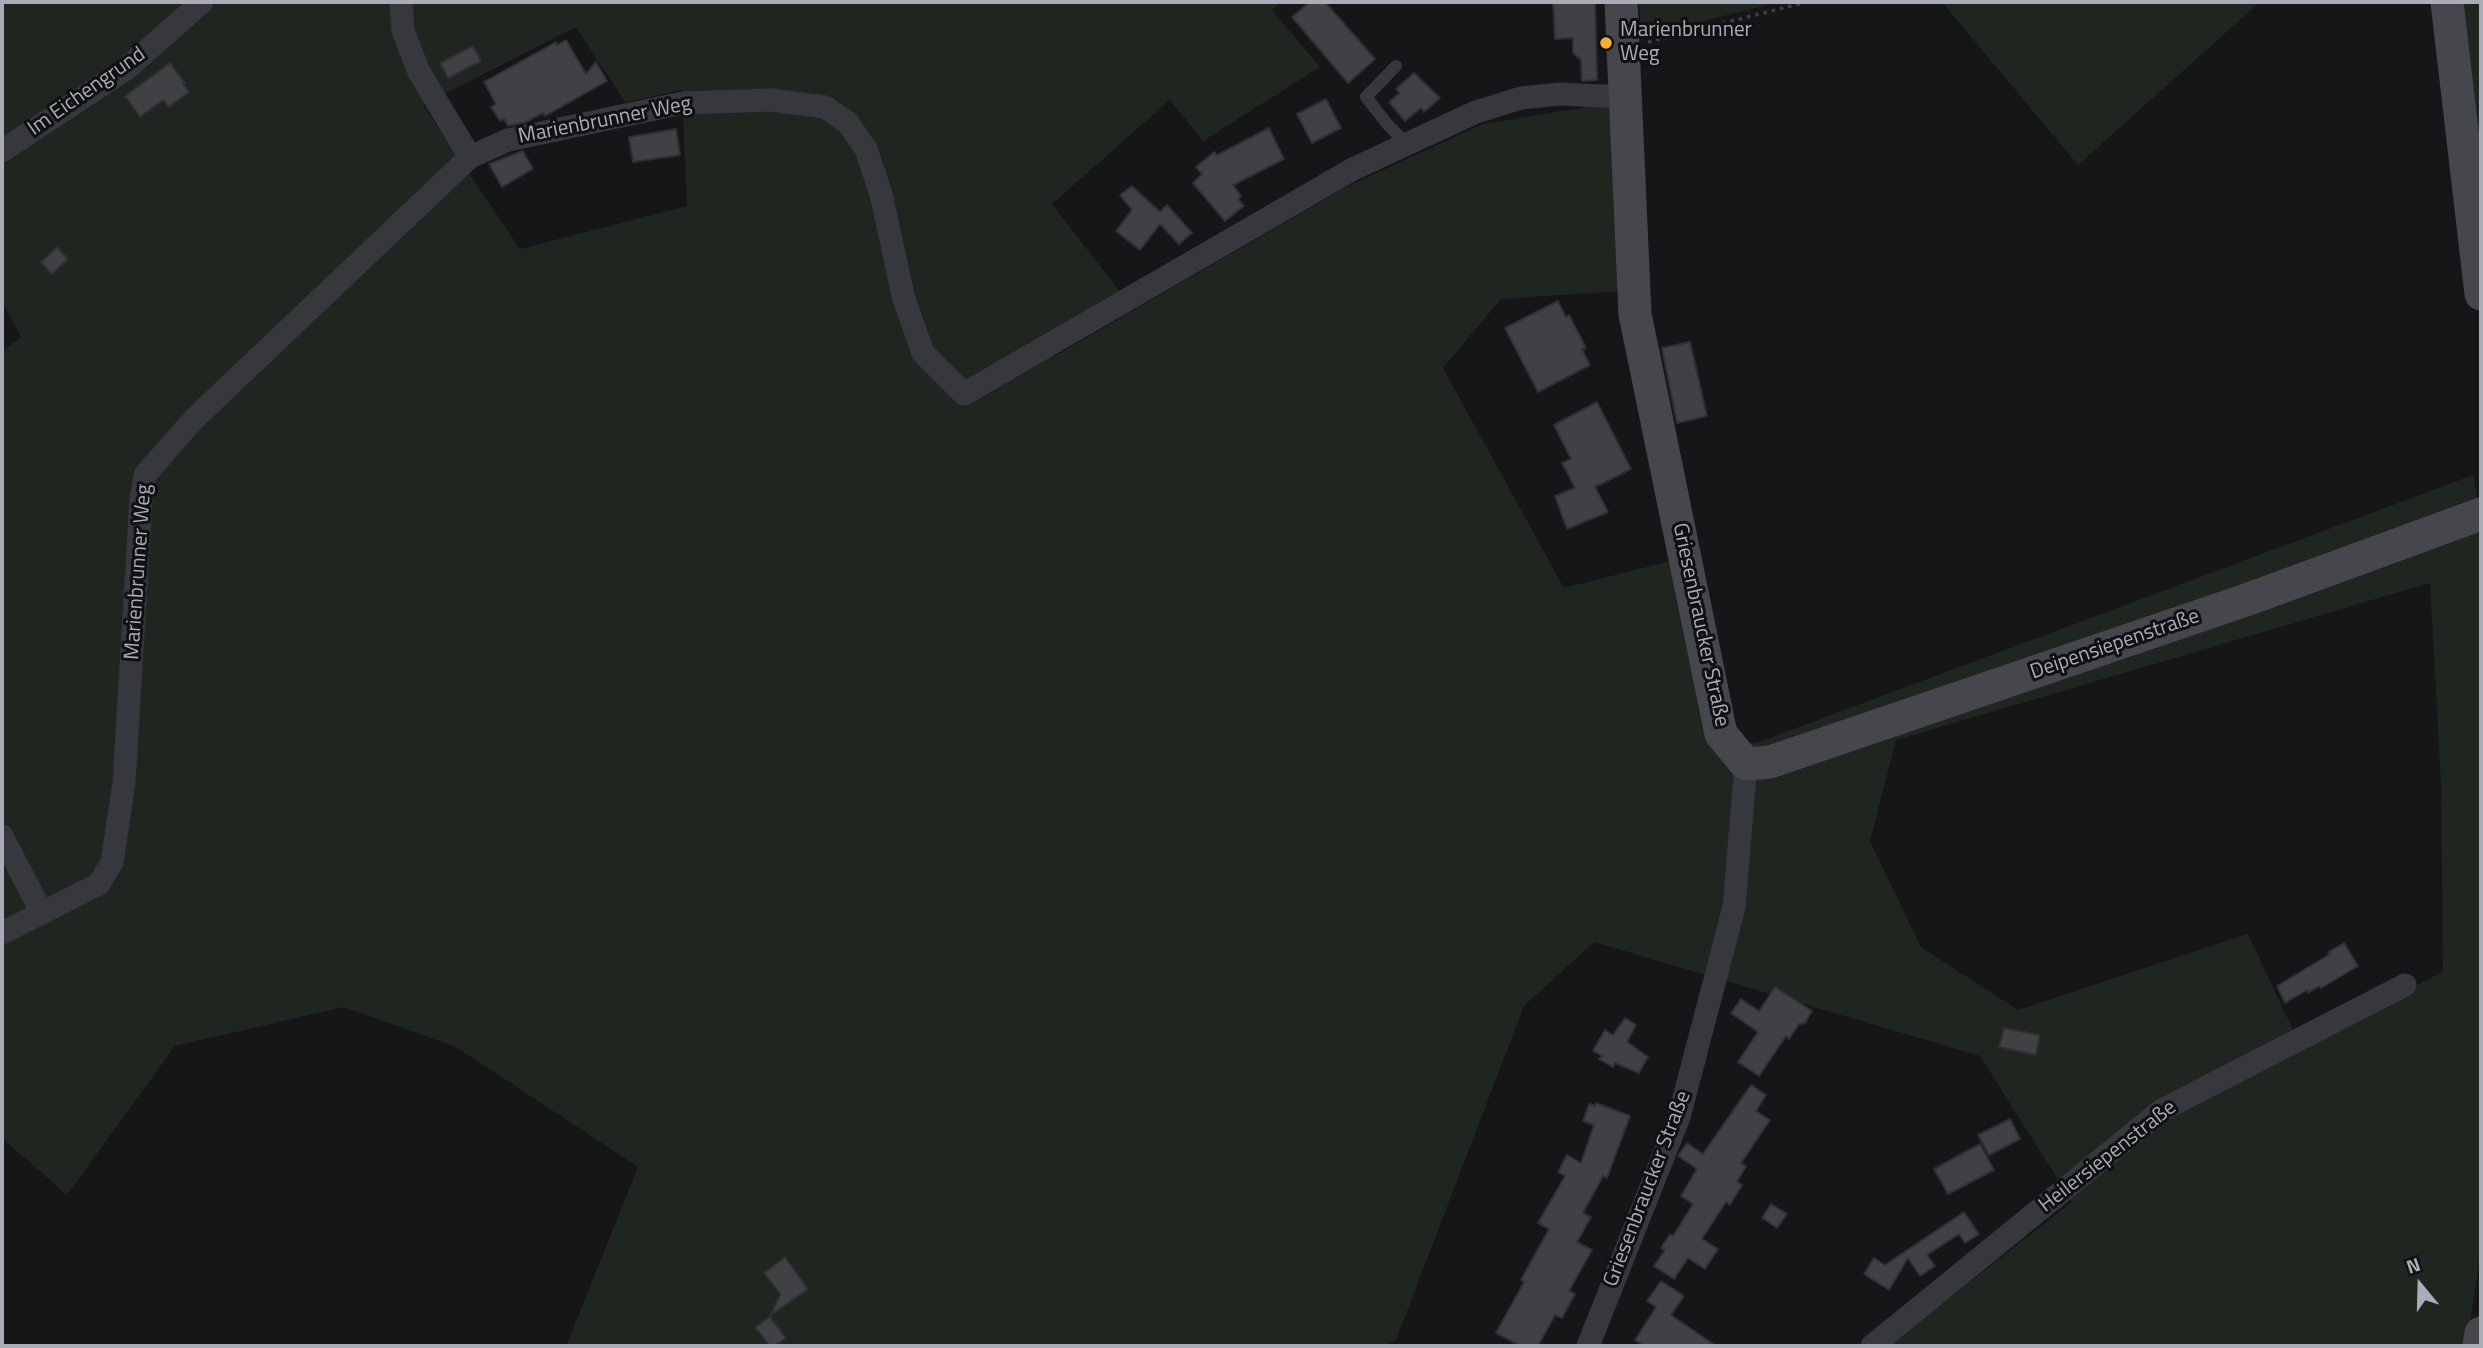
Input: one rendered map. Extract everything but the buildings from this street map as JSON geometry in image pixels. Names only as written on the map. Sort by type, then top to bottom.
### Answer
[{"type":"street","name":"Im Eichengrund","points":[[2,151],[126,69],[202,2]]},
{"type":"street","points":[[401,2],[403,31],[419,72],[470,157]]},
{"type":"street","name":"Griesenbraucker Straße","points":[[1588,1346],[1679,1117],[1734,907],[1746,764],[1721,734],[1635,314],[1621,2]]},
{"type":"street","points":[[2447,2],[2481,294]]},
{"type":"street","name":"Marienbrunner Weg","points":[[2,933],[99,884],[112,862],[124,783],[141,499],[145,475],[194,419],[470,157],[508,140],[684,103],[771,100],[825,107],[848,123],[866,149],[881,194],[904,299],[923,353],[964,394],[1353,169],[1476,112],[1521,98],[1560,94],[1624,97]]},
{"type":"street","name":"Deipensiepenstraße","points":[[1746,764],[1784,758],[2246,600],[2481,514]]},
{"type":"street","points":[[2,836],[42,912]]},
{"type":"street","name":"Heilersiepenstraße","points":[[1872,1346],[2162,1110],[2405,985]]},
{"type":"street","points":[[2479,1346],[2481,1333]]},
{"type":"lane","points":[[1396,66],[1366,97],[1407,144]]},
{"type":"path","points":[[1622,47],[1693,32],[1807,2]]},
{"type":"shaded area","points":[[2,2],[1281,2],[1272,10],[1320,67],[1203,141],[1170,100],[1052,204],[1121,293],[1044,341],[1055,356],[1346,187],[1483,124],[1612,103],[1620,291],[1501,299],[1443,368],[1564,588],[1678,559],[1713,751],[1759,742],[2473,475],[2481,517],[2481,1247],[2467,1346],[1888,1346],[2072,1202],[1980,1056],[1594,942],[1524,1006],[1396,1340],[1385,1346],[566,1346],[638,1167],[456,1047],[344,1007],[175,1046],[67,1195],[2,1138],[2,351],[21,337],[2,301]],"holes":[[[576,27],[625,102],[682,90],[687,206],[520,249],[423,105]],[[2430,583],[2441,784],[2443,971],[2302,1049],[2248,934],[2018,1010],[1921,947],[1870,841],[1896,740]]]},
{"type":"shaded area","points":[[1639,2],[1779,2],[1641,37]]},
{"type":"shaded area","points":[[1942,2],[2260,2],[2078,165]]},
{"type":"shaded area","points":[[2459,2],[2481,2],[2481,178]]},
{"type":"place","name":"Marienbrunner Weg","points":[[1606,43]]}]
